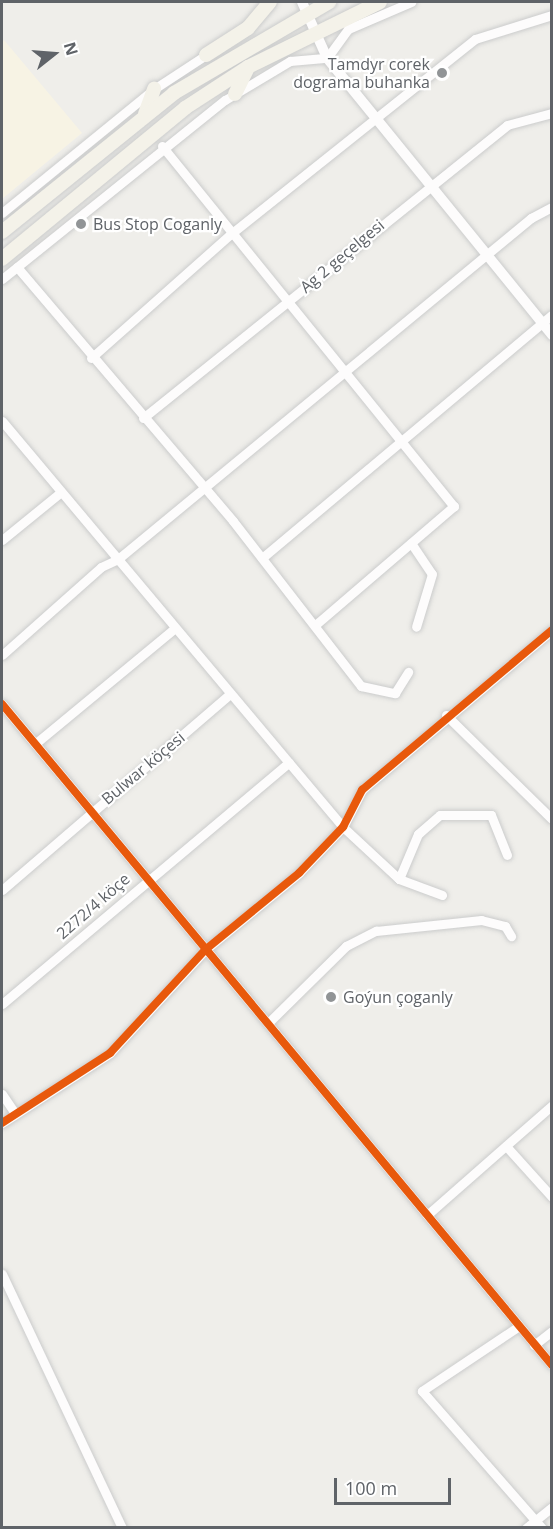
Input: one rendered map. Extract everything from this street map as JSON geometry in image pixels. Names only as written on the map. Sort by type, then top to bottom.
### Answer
[{"type":"main road","points":[[206,55],[248,28],[270,2]]},
{"type":"main road","points":[[2,232],[145,114],[304,7],[328,2]]},
{"type":"main road","points":[[2,259],[147,137],[248,67],[380,2]]},
{"type":"main road","points":[[206,55],[241,50]]},
{"type":"main road","points":[[235,94],[248,67]]},
{"type":"main road","points":[[145,114],[154,89]]},
{"type":"street","points":[[2,279],[162,146],[235,94],[290,61],[327,58],[348,29],[411,2]]},
{"type":"street","points":[[304,7],[327,58],[552,335]]},
{"type":"street","points":[[91,358],[232,233],[373,117],[475,39],[552,15]]},
{"type":"street","points":[[2,213],[154,89],[206,55]]},
{"type":"street","name":"Ag 2 geçelgesi","points":[[143,418],[429,184],[507,125],[552,113]]},
{"type":"street","points":[[162,146],[454,506],[315,625]]},
{"type":"street","points":[[2,655],[101,567],[118,560],[202,486],[343,370],[487,253],[552,207]]},
{"type":"street","points":[[16,267],[262,558],[361,686],[395,693],[408,672]]},
{"type":"street","points":[[262,558],[552,315]]},
{"type":"street","points":[[4,428],[61,492],[343,827],[399,879],[442,895]]},
{"type":"street","points":[[2,540],[61,492]]},
{"type":"street","points":[[411,543],[432,574],[416,627]]},
{"type":"street","points":[[36,743],[175,628]]},
{"type":"street","points":[[2,1123],[14,1112],[110,1053],[205,950],[299,873],[343,827],[362,790],[446,715],[552,630]]},
{"type":"street","name":"Bulwar köçesi","points":[[2,890],[230,694]]},
{"type":"street","points":[[2,704],[552,1365]]},
{"type":"street","points":[[446,715],[552,819]]},
{"type":"street","name":"2272/4 köçe","points":[[2,1004],[147,877],[289,762]]},
{"type":"street","points":[[399,879],[418,834],[440,814],[491,815],[507,855]]},
{"type":"street","points":[[268,1023],[346,946],[376,931],[480,920],[505,926],[511,936]]},
{"type":"street","points":[[2,1094],[14,1112]]},
{"type":"street","points":[[427,1215],[552,1105]]},
{"type":"street","points":[[506,1146],[552,1197]]},
{"type":"street","points":[[2,1274],[122,1527]]},
{"type":"street","points":[[519,1326],[422,1391],[539,1524]]},
{"type":"street","points":[[534,1345],[552,1331]]},
{"type":"street","points":[[526,1527],[539,1524],[552,1507]]},
{"type":"shaded area","points":[[4,40],[82,133],[2,199],[2,42]]},
{"type":"cycle path","points":[[2,1123],[110,1053],[205,950],[299,873],[343,827],[362,790],[552,630]]},
{"type":"cycle path","points":[[2,704],[552,1365]]},
{"type":"place","name":"Tamdyr corek dograma buhanka","points":[[442,73]]},
{"type":"place","name":"Bus Stop Coganly","points":[[81,224]]},
{"type":"place","name":"Goýun çoganly","points":[[331,997]]}]
